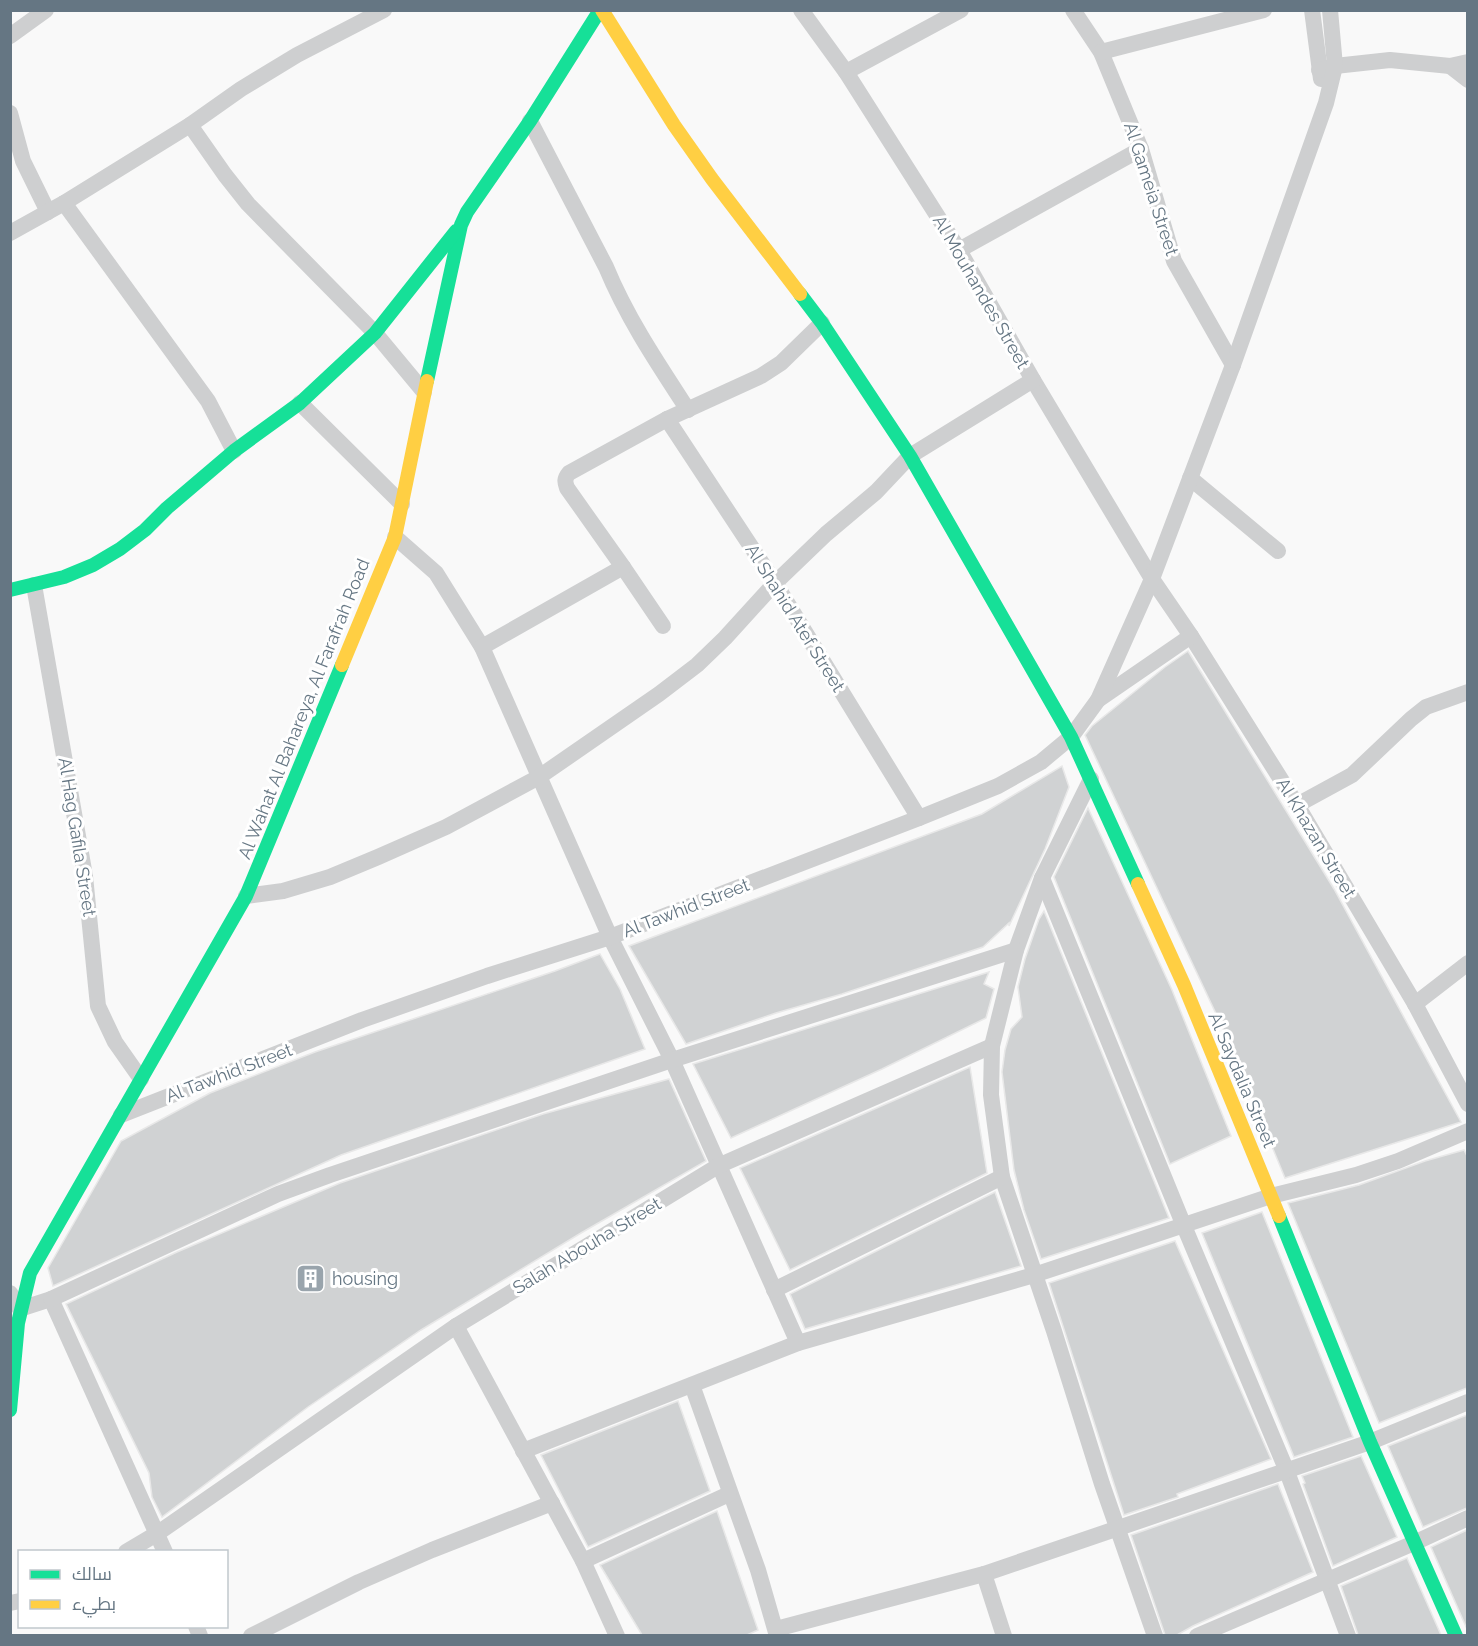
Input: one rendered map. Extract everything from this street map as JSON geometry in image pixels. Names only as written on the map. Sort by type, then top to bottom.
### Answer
[{"type":"main road","name":"Al Wahat Al Bahareya, Al Farafrah Road","points":[[10,1410],[20,1309],[23,1291],[30,1273],[246,896],[395,537],[461,225],[467,212],[530,121],[601,10]]},
{"type":"main road","name":"Al Saydalia Street","points":[[601,10],[712,179],[822,323],[910,456],[1071,737],[1184,985],[1370,1442],[1456,1635]]},
{"type":"main road","points":[[10,590],[64,577],[93,565],[146,530],[167,508],[234,451],[300,403],[375,333],[461,225]]},
{"type":"street","points":[[10,36],[46,10]]},
{"type":"street","points":[[10,233],[64,203],[190,125],[241,89],[297,55],[384,10]]},
{"type":"street","name":"Al Mouhandes Street","points":[[801,10],[846,72],[959,250],[1033,380],[1152,579]]},
{"type":"street","points":[[846,72],[961,10]]},
{"type":"street","name":"Al Gameia Street","points":[[1073,10],[1101,52],[1141,149],[1174,261],[1233,365]]},
{"type":"street","points":[[1101,52],[1264,10]]},
{"type":"street","points":[[1312,10],[1327,68]]},
{"type":"street","points":[[1327,68],[1330,10]]},
{"type":"street","points":[[1327,68],[1390,60],[1450,66],[1467,62]]},
{"type":"street","points":[[1450,66],[1467,80]]},
{"type":"street","name":"Al Tawhid Street","points":[[121,1115],[362,1020],[487,976],[610,937],[919,818],[998,786],[1041,762],[1071,737],[1098,700],[1152,579],[1233,365],[1326,103],[1327,68]]},
{"type":"street","points":[[10,113],[23,161],[48,212]]},
{"type":"street","points":[[530,121],[606,267],[615,289],[654,358],[688,410]]},
{"type":"street","points":[[190,125],[248,204],[375,333],[424,392]]},
{"type":"street","points":[[959,250],[1141,149]]},
{"type":"street","points":[[64,203],[208,401],[234,451]]},
{"type":"street","points":[[663,626],[567,488],[565,477],[667,419],[761,376],[782,363],[822,323]]},
{"type":"street","points":[[246,896],[283,891],[330,877],[446,827],[539,777],[697,665],[775,583],[826,534],[876,492],[910,456],[1033,380]]},
{"type":"street","points":[[300,403],[402,504]]},
{"type":"street","name":"Al Shahid Atef Street","points":[[667,419],[775,583],[919,818]]},
{"type":"street","points":[[1190,478],[1278,550]]},
{"type":"street","points":[[395,537],[436,573],[482,647],[610,937],[672,1060],[798,1343]]},
{"type":"street","points":[[482,647],[623,567]]},
{"type":"street","name":"Al Khazan Street","points":[[1152,579],[1191,636],[1297,805],[1415,1004],[1467,1104]]},
{"type":"street","name":"Al Hag Gafila Street","points":[[34,585],[86,876],[98,1006],[115,1042],[141,1079]]},
{"type":"street","points":[[1098,700],[1191,636]]},
{"type":"street","points":[[1297,805],[1352,775],[1426,707],[1467,692]]},
{"type":"street","points":[[1092,779],[1042,878],[1016,950],[992,1046],[991,1095],[1002,1177],[1117,1528],[1155,1635]]},
{"type":"street","points":[[1042,878],[1286,1469],[1348,1635]]},
{"type":"street","points":[[10,1293],[20,1309],[51,1299],[278,1194],[423,1142],[1016,950]]},
{"type":"street","points":[[1415,1004],[1467,963]]},
{"type":"street","name":"Salah Abouha Street","points":[[128,1550],[158,1533],[456,1326],[718,1166],[992,1046]]},
{"type":"street","points":[[523,1451],[798,1343],[1034,1275],[1271,1196],[1366,1172],[1398,1161],[1467,1131]]},
{"type":"street","points":[[774,1290],[1002,1177]]},
{"type":"street","points":[[51,1299],[165,1550]]},
{"type":"street","points":[[456,1326],[583,1561],[617,1635]]},
{"type":"street","points":[[692,1385],[758,1570],[777,1632],[984,1574],[1370,1442],[1467,1402]]},
{"type":"street","points":[[583,1561],[729,1494]]},
{"type":"street","points":[[251,1635],[432,1550],[552,1503]]},
{"type":"street","points":[[1197,1635],[1414,1543],[1467,1518]]},
{"type":"street","points":[[984,1574],[1004,1635]]},
{"type":"building","points":[[1188,651],[1334,889],[1461,1122],[1285,1178],[1226,1035],[1085,735],[1092,726]]},
{"type":"building","points":[[1062,766],[1069,787],[1045,849],[1009,926],[1009,923],[983,947],[686,1044],[629,946],[982,814]]},
{"type":"building","points":[[1088,808],[1172,990],[1231,1136],[1170,1164],[1054,877]]},
{"type":"building","points":[[1044,911],[1169,1218],[1041,1259],[1024,1210],[1014,1170],[1002,1072],[1011,1029],[1022,1017],[1018,987],[1025,959]]},
{"type":"building","points":[[600,954],[620,989],[645,1049],[341,1155],[53,1286],[48,1268],[121,1141],[210,1093],[315,1052]]},
{"type":"building","points":[[989,972],[984,984],[994,989],[986,1018],[882,1069],[731,1138],[693,1064]]},
{"type":"building","points":[[970,1067],[987,1173],[790,1270],[740,1168]]},
{"type":"building","name":"housing","points":[[669,1079],[706,1161],[581,1233],[421,1330],[308,1407],[162,1517],[152,1497],[149,1473],[66,1304],[177,1252],[340,1183],[543,1114]]},
{"type":"building","points":[[1464,1150],[1467,1156],[1467,1388],[1379,1423],[1288,1203],[1359,1185],[1425,1161]]},
{"type":"building","points":[[995,1192],[1021,1266],[805,1329],[790,1294]]},
{"type":"building","points":[[1262,1212],[1353,1437],[1294,1457],[1202,1233]]},
{"type":"building","points":[[1175,1241],[1271,1459],[1177,1494],[1178,1497],[1124,1515],[1049,1283]]},
{"type":"building","points":[[678,1401],[710,1491],[588,1547],[541,1455]]},
{"type":"building","points":[[1467,1415],[1467,1508],[1423,1527],[1388,1446]]},
{"type":"building","points":[[1361,1456],[1397,1537],[1333,1566],[1302,1476]]},
{"type":"building","points":[[1278,1484],[1313,1572],[1177,1635],[1165,1635],[1131,1535]]},
{"type":"building","points":[[717,1511],[758,1630],[747,1635],[642,1635],[600,1565]]},
{"type":"building","points":[[1467,1530],[1467,1629],[1431,1547]]},
{"type":"building","points":[[1407,1558],[1441,1635],[1358,1635],[1341,1586]]},
{"type":"traffic: fast","points":[[427,381],[461,225],[467,212],[530,121],[600,10]]},
{"type":"traffic: fast","points":[[10,590],[64,577],[93,565],[120,549],[145,530],[167,508],[234,451],[300,403],[375,333],[456,231]]},
{"type":"traffic: fast","points":[[800,294],[822,323],[910,456],[1071,737],[1138,884]]},
{"type":"traffic: fast","points":[[10,1410],[18,1323],[30,1273],[246,896],[342,665]]},
{"type":"traffic: fast","points":[[1279,1216],[1370,1442],[1456,1636]]},
{"type":"traffic: slow","points":[[602,10],[674,125],[712,179],[800,294]]},
{"type":"traffic: slow","points":[[342,665],[395,537],[427,381]]},
{"type":"traffic: slow","points":[[1138,884],[1184,985],[1279,1216]]},
{"type":"place","name":"housing","points":[[311,1279]]}]
